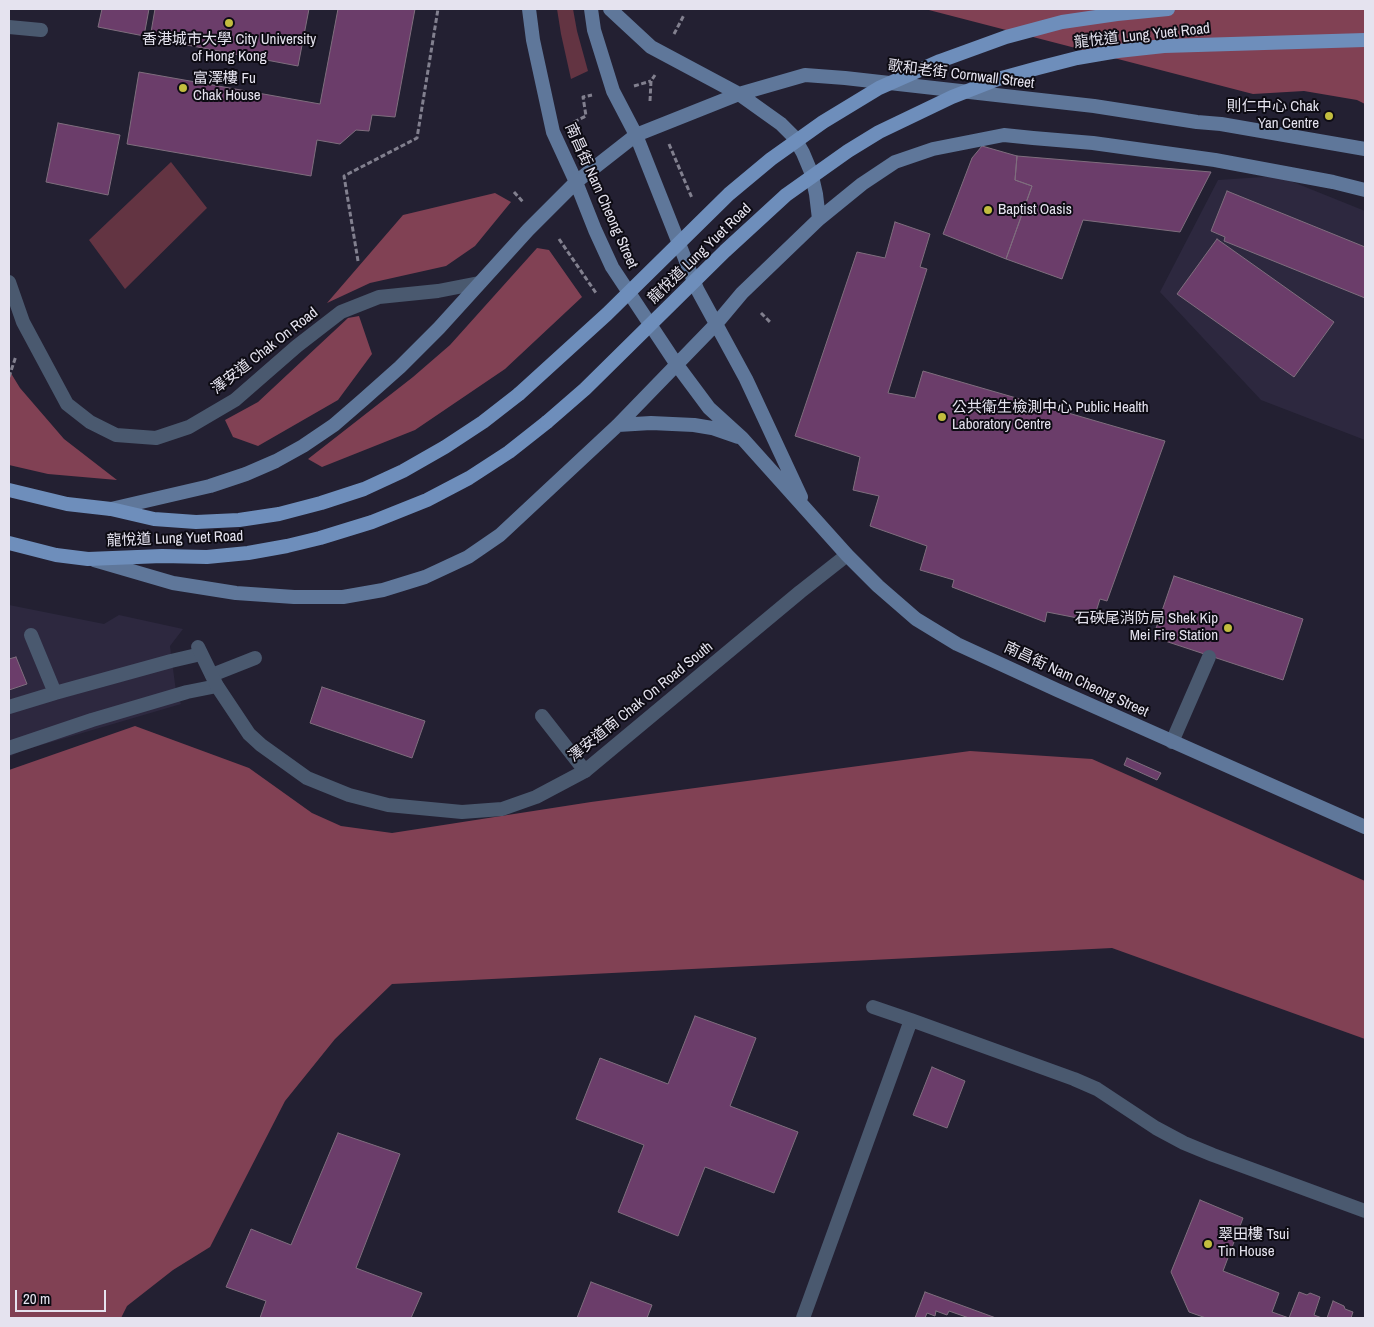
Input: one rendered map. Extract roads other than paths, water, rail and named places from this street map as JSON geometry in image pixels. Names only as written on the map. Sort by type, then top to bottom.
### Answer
[{"type":"main road","name":"南昌街 Nam Cheong Street","points":[[529,9],[533,40],[553,132],[612,267],[677,365],[709,408],[742,438],[847,555],[878,586],[916,619],[957,644],[1365,827]]},
{"type":"main road","name":"南昌街 Nam Cheong Street","points":[[591,9],[594,30],[613,91],[636,135],[697,289],[746,379],[807,511]]},
{"type":"main road","points":[[610,9],[651,47],[739,94],[781,124],[794,137],[811,172],[819,219]]},
{"type":"main road","name":"龍悅道 Lung Yuet Road","points":[[9,490],[67,504],[111,509],[154,519],[196,522],[240,520],[278,514],[321,504],[364,489],[403,472],[445,447],[483,422],[519,394],[607,314],[729,194],[771,159],[823,122],[871,93],[940,60],[1006,37],[1062,22],[1168,9]]},
{"type":"main road","name":"龍悅道 Lung Yuet Road","points":[[88,559],[162,556],[207,557],[248,553],[287,546],[372,522],[427,500],[469,478],[509,452],[585,389],[725,251],[786,196],[848,151],[879,132],[944,101],[998,79],[1076,58],[1118,52],[1182,46],[1365,40]]},
{"type":"main road","name":"歌和老街 Cornwall Street","points":[[576,182],[636,135],[739,94],[805,75],[1094,106],[1221,124],[1365,150]]},
{"type":"main road","points":[[677,365],[742,293],[819,219],[862,184],[896,162],[933,149],[1004,135],[1093,144],[1215,160],[1333,182],[1365,190]]},
{"type":"main road","name":"龍悅道 Lung Yuet Road","points":[[111,509],[210,486],[246,474],[276,461],[303,446],[334,425],[439,328],[479,282],[576,182]]},
{"type":"main road","name":"龍悅道 Lung Yuet Road","points":[[9,543],[56,555],[88,559],[173,583],[236,592],[294,597],[343,597],[383,590],[425,577],[468,558],[500,534],[618,425],[677,365]]},
{"type":"main road","points":[[618,425],[651,422],[694,425],[712,428],[742,438]]},
{"type":"street","points":[[9,27],[41,30]]},
{"type":"street","name":"澤安道 Chak On Road","points":[[9,282],[22,322],[68,404],[90,422],[116,435],[156,438],[188,427],[235,400],[297,346],[341,312],[379,297],[438,291],[479,282]]},
{"type":"street","name":"澤安道南 Chak On Road South","points":[[55,693],[171,661],[200,651],[215,680],[249,734],[307,778],[349,795],[388,805],[462,812],[502,809],[536,797],[585,771],[847,555]]},
{"type":"street","points":[[9,708],[55,693],[31,635]]},
{"type":"street","points":[[9,748],[92,720],[187,692],[215,680],[255,658]]},
{"type":"street","points":[[1172,742],[1209,658]]},
{"type":"street","points":[[542,716],[585,771]]},
{"type":"street","points":[[873,1007],[1074,1079],[1097,1090],[1156,1128],[1184,1143],[1365,1211]]},
{"type":"street","points":[[803,1318],[911,1020]]},
{"type":"place","name":"香港城市大學 City University of Hong Kong","points":[[229,23]]},
{"type":"place","name":"富澤樓 Fu Chak House","points":[[183,88]]},
{"type":"place","name":"則仁中心 Chak Yan Centre","points":[[1329,116]]},
{"type":"place","name":"Baptist Oasis","points":[[988,210]]},
{"type":"place","name":"公共衛生檢測中心 Public Health Laboratory Centre","points":[[942,417]]},
{"type":"place","name":"石硤尾消防局 Shek Kip Mei Fire Station","points":[[1228,628]]},
{"type":"place","name":"翠田樓 Tsui Tin House","points":[[1208,1244]]}]
